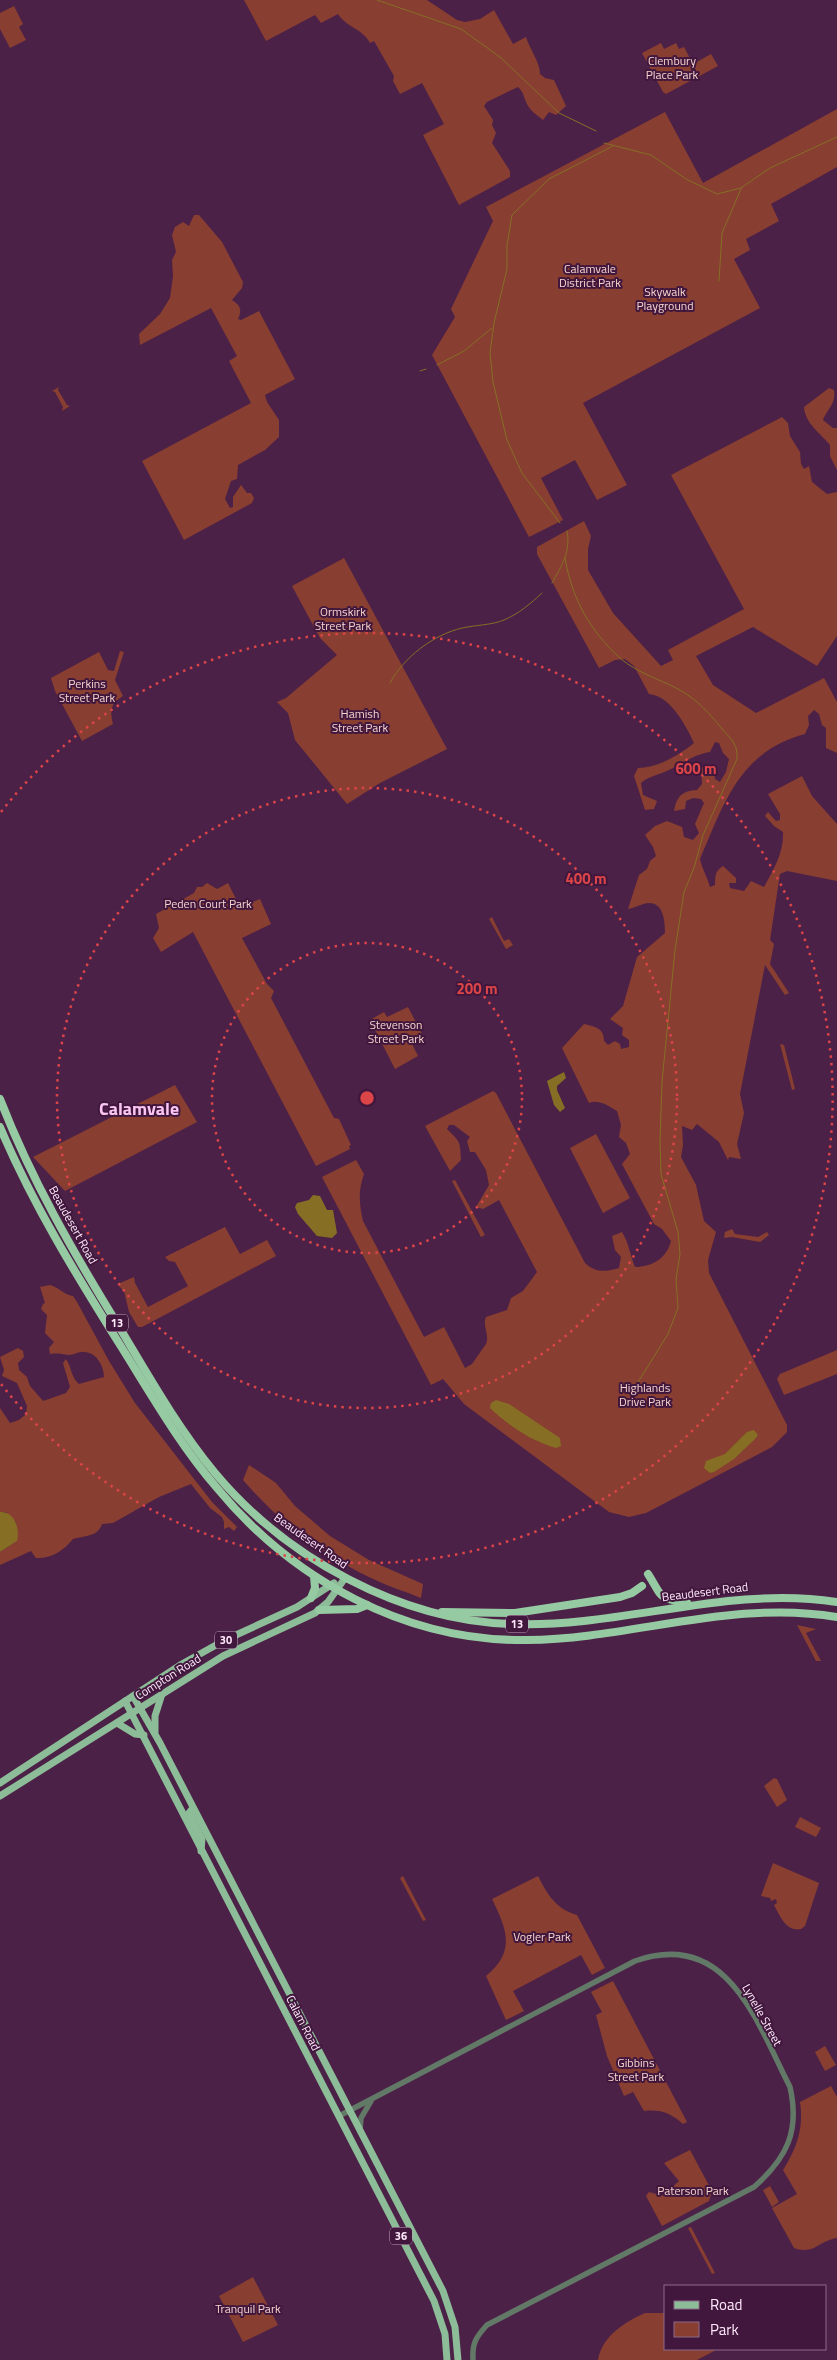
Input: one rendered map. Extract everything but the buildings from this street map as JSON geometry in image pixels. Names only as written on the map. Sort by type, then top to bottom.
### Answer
[{"type":"highway","name":"Beaudesert Road","points":[[0,1099],[27,1163],[65,1238],[187,1436],[218,1476],[248,1508],[298,1547],[343,1577],[394,1600],[435,1614],[492,1623],[538,1624],[759,1597],[837,1602]]},
{"type":"highway","name":"Beaudesert Road","points":[[0,1127],[19,1172],[60,1247],[186,1449],[217,1489],[243,1517],[278,1549],[314,1576],[334,1588],[367,1605],[428,1628],[507,1640],[572,1636],[760,1612],[804,1612],[837,1617]]},
{"type":"highway","points":[[648,1574],[657,1592],[664,1598],[694,1605]]},
{"type":"highway","points":[[311,1598],[315,1588],[314,1576]]},
{"type":"highway","points":[[435,1614],[447,1611],[478,1614],[515,1614],[620,1598],[642,1586]]},
{"type":"highway","name":"30","points":[[319,1610],[357,1608],[367,1605]]},
{"type":"main road","name":"Compton Road","points":[[0,1796],[228,1654],[319,1610],[343,1577]]},
{"type":"main road","name":"Compton Road","points":[[0,1783],[197,1655],[334,1588]]},
{"type":"main road","points":[[155,1734],[155,1716],[162,1694]]},
{"type":"main road","name":"Calam Road","points":[[134,1696],[431,2266],[452,2312],[458,2340],[458,2360]]},
{"type":"main road","name":"Calam Road","points":[[125,1701],[144,1735],[201,1852],[434,2300],[445,2334],[447,2360]]},
{"type":"main road","points":[[117,1724],[135,1734],[144,1735]]},
{"type":"main road","points":[[193,1808],[189,1813],[202,1839],[201,1852]]},
{"type":"street","name":"Lynelle Street","points":[[339,2116],[636,1961],[649,1956],[678,1955],[702,1961],[720,1971],[744,1998],[790,2087],[793,2102],[794,2128],[784,2153],[772,2170],[754,2187],[487,2324],[476,2336],[473,2344],[473,2360]]},
{"type":"street","points":[[360,2132],[361,2118],[372,2099]]},
{"type":"green space","points":[[244,0],[427,0],[457,20],[465,22],[480,19],[494,10],[513,44],[526,37],[540,74],[545,78],[554,80],[566,106],[556,115],[549,112],[543,120],[529,107],[518,87],[487,102],[484,106],[493,120],[492,125],[496,133],[492,143],[510,171],[510,177],[459,205],[423,135],[444,124],[422,83],[400,94],[393,81],[394,76],[374,41],[370,43],[363,34],[345,22],[338,14],[321,23],[315,15],[266,41]]},
{"type":"green space","points":[[14,6],[23,24],[19,27],[26,40],[10,48],[0,29],[0,13]]},
{"type":"green space","name":"Clembury Place Park","points":[[661,43],[664,49],[676,43],[679,49],[684,47],[693,64],[711,54],[718,66],[666,94],[663,92],[642,53]]},
{"type":"green space","name":"Calamvale District Park","points":[[837,109],[837,167],[771,204],[779,221],[746,239],[750,250],[734,259],[760,308],[583,403],[627,485],[597,500],[575,460],[541,478],[563,520],[529,537],[432,355],[455,317],[451,309],[493,221],[486,207],[665,112],[703,183]]},
{"type":"green space","points":[[194,215],[199,215],[222,242],[243,282],[242,288],[232,300],[240,308],[238,319],[241,320],[259,311],[295,379],[265,395],[267,402],[279,420],[279,437],[265,450],[238,465],[237,479],[231,481],[225,499],[230,508],[233,507],[233,497],[241,485],[247,493],[251,493],[254,498],[252,503],[184,540],[142,461],[251,403],[229,361],[237,356],[211,308],[140,345],[139,334],[160,314],[170,298],[173,276],[172,260],[176,252],[172,235],[175,227],[183,222],[189,226]]},
{"type":"green space","points":[[59,387],[58,390],[67,405],[70,406],[62,411],[63,407],[55,392],[52,391]]},
{"type":"green space","points":[[829,388],[834,390],[834,399],[823,420],[833,428],[837,428],[837,470],[830,456],[830,445],[810,423],[804,407]]},
{"type":"green space","name":"Highlands Drive Park","points":[[782,417],[788,423],[790,436],[800,452],[801,464],[804,469],[809,466],[812,482],[827,494],[837,492],[837,636],[817,666],[753,627],[696,656],[713,685],[756,713],[824,678],[837,702],[837,753],[826,748],[826,728],[822,725],[819,714],[814,710],[808,716],[809,725],[805,734],[783,742],[765,753],[750,766],[737,782],[717,818],[700,859],[710,887],[715,885],[716,874],[723,866],[736,878],[736,883],[729,883],[730,888],[744,891],[751,881],[764,887],[778,860],[783,839],[783,832],[765,816],[768,812],[776,821],[780,820],[780,814],[768,794],[802,776],[812,796],[837,824],[837,881],[787,871],[780,874],[770,940],[774,944],[770,964],[789,993],[785,995],[765,965],[740,1094],[744,1113],[737,1144],[741,1159],[729,1157],[728,1160],[719,1142],[697,1124],[692,1130],[682,1126],[683,1145],[681,1157],[696,1185],[704,1221],[716,1232],[708,1260],[709,1273],[787,1425],[787,1432],[772,1447],[646,1513],[629,1517],[609,1512],[464,1404],[443,1379],[431,1385],[322,1177],[356,1160],[364,1174],[360,1197],[363,1221],[424,1337],[444,1327],[465,1368],[472,1364],[486,1344],[486,1317],[507,1310],[511,1298],[523,1291],[537,1272],[499,1200],[483,1209],[476,1207],[489,1185],[486,1170],[475,1152],[470,1152],[467,1141],[470,1137],[454,1125],[449,1125],[447,1129],[460,1145],[461,1160],[450,1171],[425,1126],[493,1091],[496,1093],[585,1263],[593,1269],[601,1271],[619,1268],[621,1257],[615,1250],[612,1236],[622,1232],[635,1267],[653,1263],[666,1252],[671,1241],[662,1229],[654,1224],[622,1164],[630,1154],[626,1143],[619,1137],[621,1125],[617,1111],[600,1102],[589,1103],[562,1048],[584,1024],[596,1027],[601,1031],[604,1041],[608,1045],[615,1041],[620,1044],[621,1049],[629,1047],[629,1040],[622,1035],[623,1028],[610,1019],[623,1006],[637,957],[665,933],[663,914],[658,906],[647,903],[628,909],[639,875],[647,869],[650,861],[656,856],[653,847],[645,835],[655,826],[667,821],[682,827],[684,837],[693,840],[699,833],[695,824],[704,803],[701,799],[693,798],[686,801],[685,809],[674,811],[677,802],[681,795],[697,790],[702,784],[701,768],[708,764],[714,771],[715,779],[720,782],[726,772],[729,759],[723,753],[719,743],[715,742],[710,752],[691,758],[646,779],[641,783],[643,795],[657,801],[654,809],[645,810],[634,776],[638,768],[653,766],[668,760],[694,743],[687,728],[671,706],[657,696],[649,694],[634,666],[625,659],[615,660],[599,668],[537,554],[537,547],[584,521],[591,536],[588,549],[588,570],[613,613],[661,666],[673,660],[668,650],[744,609],[671,475]]},
{"type":"green space","name":"Hamish Street Park","points":[[344,558],[447,749],[380,783],[347,804],[295,740],[288,713],[277,702],[286,698],[337,655],[320,638],[292,586]]},
{"type":"green space","name":"Perkins Street Park","points":[[120,651],[124,652],[115,680],[123,696],[113,705],[111,715],[113,724],[82,741],[55,691],[51,678],[99,652],[108,670],[114,671]]},
{"type":"green space","name":"Peden Court Park","points":[[207,883],[217,889],[228,883],[240,907],[260,899],[271,924],[242,938],[267,984],[274,991],[271,998],[334,1118],[339,1119],[351,1145],[349,1146],[350,1149],[316,1166],[193,932],[161,952],[153,938],[159,928],[156,914],[194,893],[197,887],[202,887]]},
{"type":"green space","points":[[492,917],[504,941],[509,939],[513,945],[506,949],[489,919]]},
{"type":"green space","name":"Stevenson Street Park","points":[[408,1007],[422,1034],[410,1040],[418,1056],[395,1069],[370,1020],[384,1012],[387,1017]]},
{"type":"green space","points":[[780,1044],[784,1045],[795,1089],[792,1090]]},
{"type":"green space","points":[[175,1085],[197,1122],[65,1191],[33,1157]]},
{"type":"green space","points":[[596,1134],[630,1198],[603,1213],[570,1148]]},
{"type":"green space","points":[[455,1180],[485,1235],[481,1237],[452,1181]]},
{"type":"green space","points":[[225,1227],[240,1254],[267,1240],[276,1256],[142,1327],[138,1327],[129,1312],[124,1291],[119,1286],[120,1283],[134,1277],[135,1283],[148,1307],[188,1286],[175,1262],[169,1261],[165,1257]]},
{"type":"green space","points":[[732,1229],[735,1234],[758,1237],[767,1232],[769,1235],[760,1242],[732,1237],[724,1238],[725,1232]]},
{"type":"green space","points":[[50,1285],[73,1296],[135,1403],[212,1502],[237,1527],[234,1531],[229,1527],[224,1529],[222,1517],[210,1508],[191,1484],[159,1497],[113,1523],[102,1524],[94,1534],[73,1539],[66,1547],[52,1555],[36,1558],[31,1551],[0,1565],[0,1552],[17,1541],[16,1522],[6,1512],[0,1512],[0,1408],[10,1423],[19,1420],[26,1414],[27,1406],[17,1383],[2,1376],[4,1370],[0,1357],[18,1348],[23,1351],[24,1357],[18,1363],[19,1370],[27,1377],[30,1386],[43,1401],[66,1393],[70,1387],[63,1363],[66,1359],[74,1379],[79,1384],[104,1377],[103,1369],[93,1354],[81,1352],[69,1355],[50,1354],[49,1348],[54,1342],[45,1333],[47,1315],[41,1309],[45,1303],[40,1287]]},
{"type":"green space","points":[[837,1350],[837,1374],[784,1395],[777,1379],[780,1374]]},
{"type":"green space","points":[[249,1465],[276,1483],[295,1506],[330,1536],[369,1560],[423,1584],[421,1598],[383,1584],[353,1569],[302,1536],[271,1509],[243,1480]]},
{"type":"green space","points":[[797,1625],[816,1629],[806,1633],[821,1661],[816,1661]]},
{"type":"green space","points":[[774,1778],[777,1779],[787,1800],[777,1807],[764,1786]]},
{"type":"green space","points":[[800,1817],[821,1828],[816,1837],[795,1827]]},
{"type":"green space","points":[[773,1863],[819,1883],[805,1926],[801,1929],[787,1926],[774,1905],[777,1903],[776,1899],[771,1901],[770,1898],[761,1896]]},
{"type":"green space","points":[[403,1876],[426,1920],[423,1921],[400,1878]]},
{"type":"green space","name":"Vogler Park","points":[[538,1876],[545,1889],[558,1905],[577,1915],[605,1968],[592,1975],[581,1955],[513,1991],[524,2011],[506,2020],[486,1976],[502,1958],[506,1940],[502,1921],[492,1899]]},
{"type":"green space","name":"Gibbins Street Park","points":[[613,1981],[687,2122],[683,2124],[674,2117],[660,2111],[644,2111],[633,2092],[624,2096],[607,2056],[596,2015],[602,2012],[591,1992]]},
{"type":"green space","points":[[825,2046],[836,2065],[825,2071],[815,2052]]},
{"type":"green space","points":[[831,2086],[837,2097],[837,2238],[812,2249],[801,2250],[794,2248],[772,2208],[797,2194],[783,2170],[796,2146],[798,2138],[801,2120],[800,2102]]},
{"type":"green space","name":"Paterson Park","points":[[690,2150],[712,2191],[709,2201],[662,2226],[646,2196],[649,2192],[663,2196],[679,2181],[664,2163]]},
{"type":"green space","points":[[770,2186],[779,2202],[772,2207],[763,2190]]},
{"type":"green space","points":[[691,2227],[715,2273],[712,2274],[688,2228]]},
{"type":"green space","name":"Tranquil Park","points":[[253,2277],[278,2325],[243,2342],[219,2296]]},
{"type":"green space","points":[[645,2313],[664,2313],[664,2350],[716,2350],[697,2360],[598,2360],[600,2351],[609,2337],[622,2325]]},
{"type":"shaded area","points":[[564,1072],[566,1078],[557,1086],[565,1108],[560,1112],[554,1105],[547,1081]]},
{"type":"shaded area","points":[[313,1195],[320,1196],[327,1210],[333,1210],[337,1233],[332,1238],[317,1236],[298,1214],[295,1207],[297,1203],[309,1200]]},
{"type":"shaded area","points":[[496,1400],[509,1404],[560,1438],[561,1446],[556,1448],[547,1445],[513,1427],[490,1408],[491,1403]]},
{"type":"shaded area","points":[[754,1430],[758,1435],[734,1459],[714,1472],[710,1473],[704,1468],[706,1461],[725,1454],[747,1432]]},
{"type":"shaded area","points":[[0,1512],[5,1512],[13,1518],[17,1526],[18,1536],[17,1541],[0,1552]]},
{"type":"waterway","points":[[377,0],[461,29],[500,57],[559,113],[596,131]]},
{"type":"waterway","points":[[604,143],[651,155],[686,179],[717,194],[741,188],[770,168],[837,137]]},
{"type":"waterway","points":[[560,523],[522,473],[507,440],[493,382],[490,353],[494,323],[507,269],[507,245],[512,215],[549,179],[613,146]]},
{"type":"waterway","points":[[719,281],[722,233],[741,189]]},
{"type":"waterway","points":[[437,365],[464,351],[492,328]]},
{"type":"waterway","points":[[420,371],[426,369]]},
{"type":"waterway","points":[[552,583],[567,552],[567,531]]},
{"type":"waterway","points":[[565,558],[572,587],[578,601],[600,637],[628,664],[678,689],[697,702],[732,740],[737,754],[737,759],[703,835],[694,868],[684,892],[675,950],[662,1082],[660,1142],[661,1174],[678,1232],[680,1254],[676,1279],[678,1308],[668,1334],[635,1387]]},
{"type":"waterway","points":[[390,683],[411,656],[440,636],[462,628],[504,620],[529,605],[542,593]]},
{"type":"district","name":"Calamvale","points":[[139,1109]]},
{"type":"park label","name":"Skywalk Playground","points":[[665,299]]},
{"type":"park label","name":"Ormskirk Street Park","points":[[343,619]]}]
